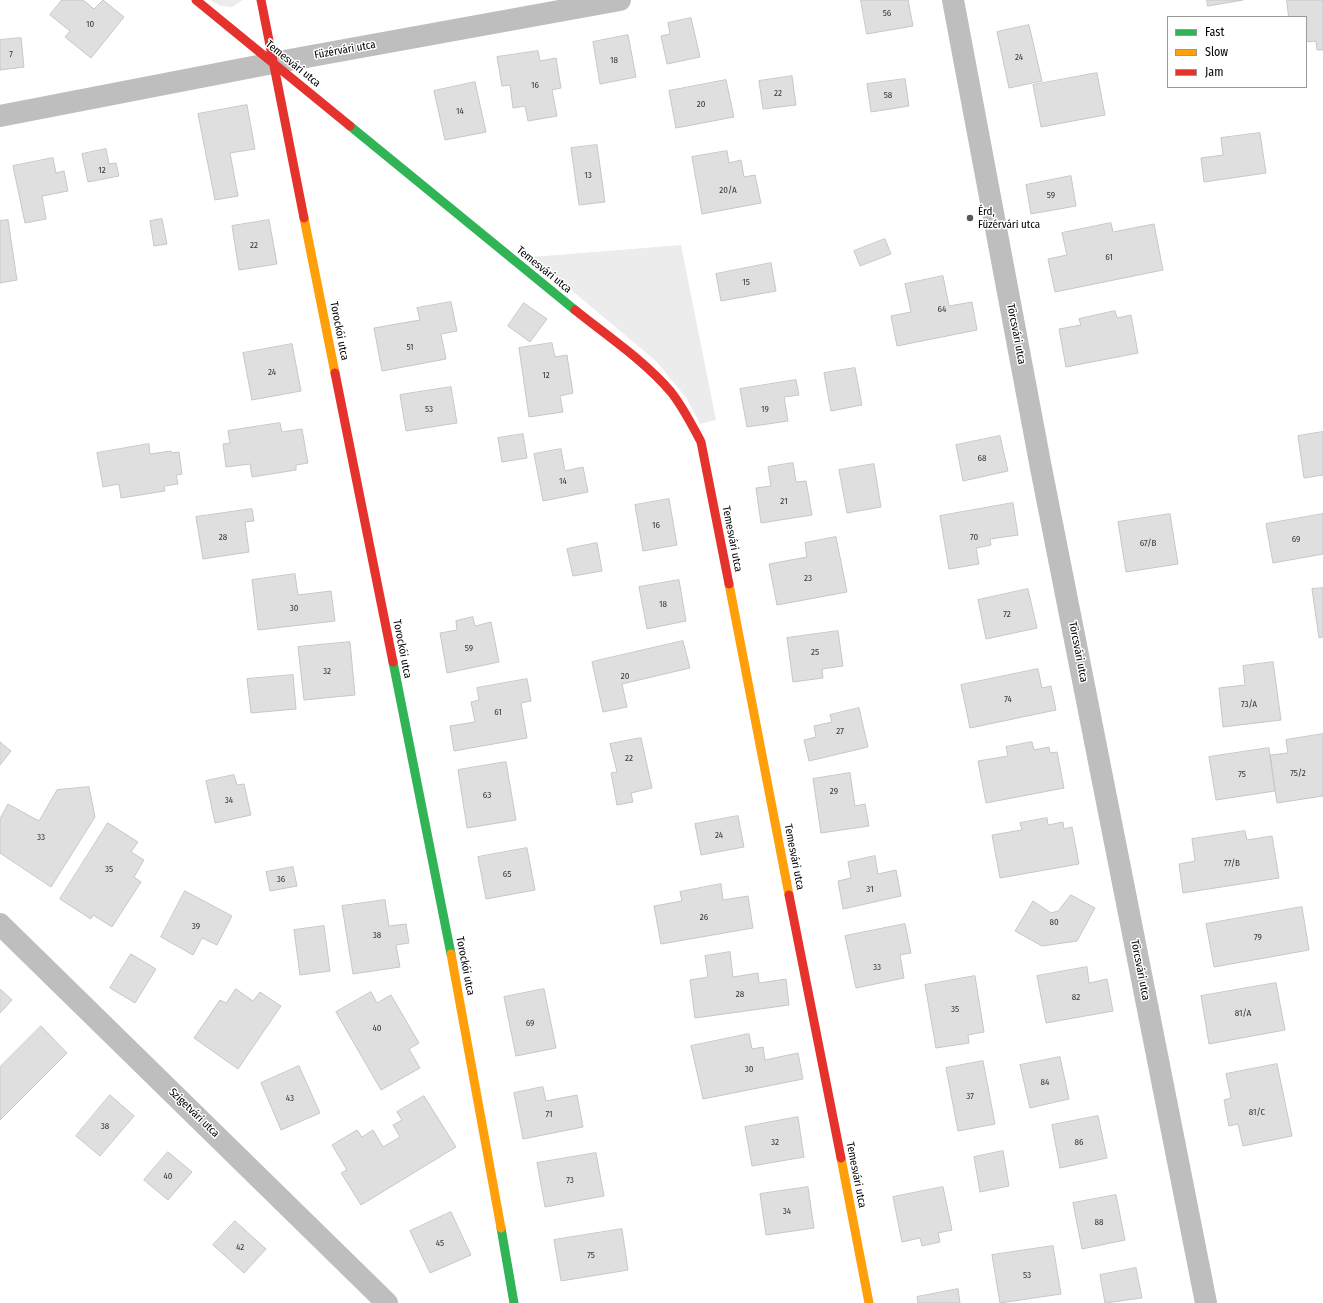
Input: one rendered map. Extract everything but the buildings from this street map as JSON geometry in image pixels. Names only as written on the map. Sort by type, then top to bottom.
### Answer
[{"type":"street","name":"Temesvári utca","points":[[196,0],[656,376],[675,395],[688,416],[701,442],[869,1303]]},
{"type":"street","name":"Torockói utca","points":[[261,0],[463,1014],[514,1303]]},
{"type":"street","name":"Törcsvári utca","points":[[952,0],[1041,468],[1206,1303]]},
{"type":"street","name":"Füzérvári utca","points":[[0,116],[273,63],[609,1]]},
{"type":"street","name":"Szigetvári utca","points":[[0,924],[387,1303]]},
{"type":"shaded area","points":[[210,0],[243,0],[232,7],[221,6]]},
{"type":"shaded area","points":[[681,245],[716,420],[700,424],[687,399],[657,362],[532,257]]},
{"type":"traffic: fast","points":[[350,126],[575,310]]},
{"type":"traffic: fast","points":[[393,662],[451,954]]},
{"type":"traffic: fast","points":[[501,1228],[514,1303]]},
{"type":"traffic: slow","points":[[304,218],[335,373]]},
{"type":"traffic: slow","points":[[729,584],[789,895]]},
{"type":"traffic: slow","points":[[451,954],[501,1228]]},
{"type":"traffic: slow","points":[[841,1158],[869,1303]]},
{"type":"traffic: jam","points":[[196,0],[350,126]]},
{"type":"traffic: jam","points":[[261,0],[304,218]]},
{"type":"traffic: jam","points":[[575,310],[625,349],[661,381],[671,392],[687,416],[701,442],[729,584]]},
{"type":"traffic: jam","points":[[335,373],[393,662]]},
{"type":"traffic: jam","points":[[789,895],[841,1158]]},
{"type":"place","name":"Érd, Füzérvári utca","points":[[970,218]]}]
